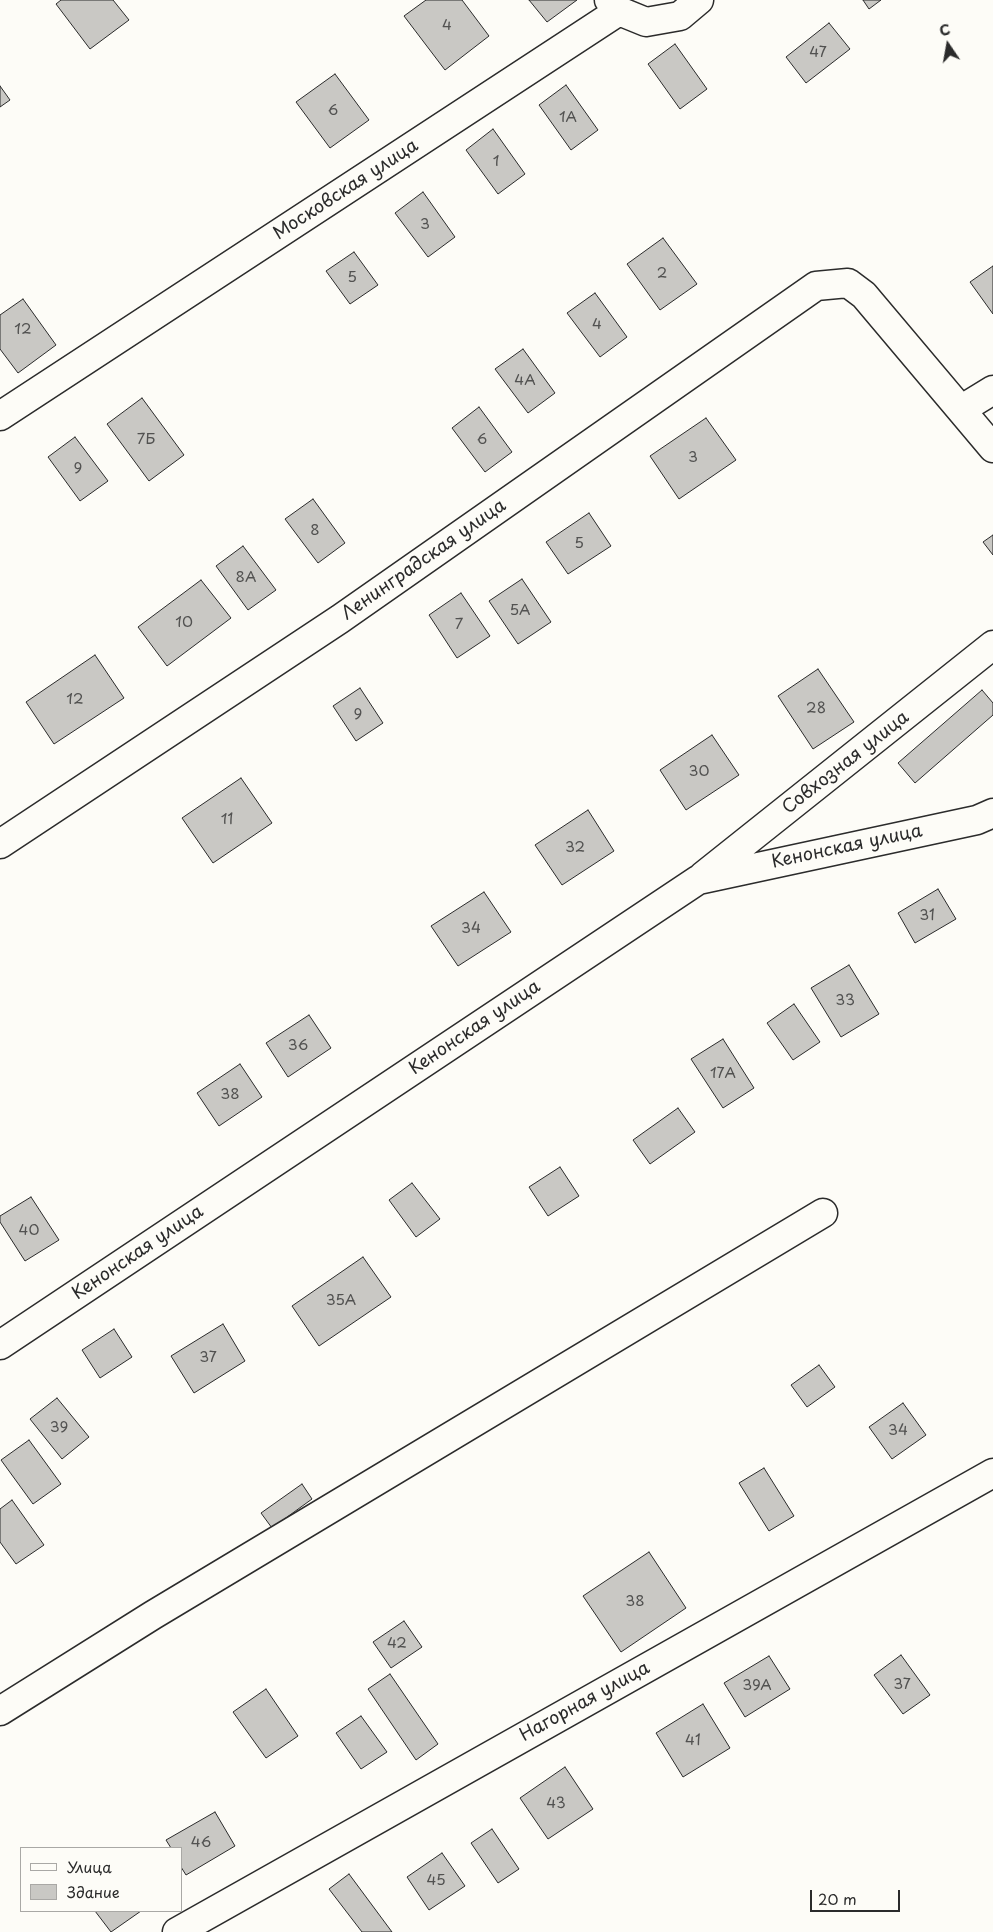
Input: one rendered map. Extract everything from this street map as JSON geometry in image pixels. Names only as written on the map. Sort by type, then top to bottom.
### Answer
[{"type":"street","name":"Московская улица","points":[[0,416],[614,6],[646,22],[680,16],[699,0]]},
{"type":"street","name":"Ленинградская улица","points":[[0,844],[340,619],[816,286],[848,283],[864,295],[962,409]]},
{"type":"street","points":[[993,390],[962,409],[993,448]]},
{"type":"street","name":"Совхозная улица","points":[[698,880],[993,645]]},
{"type":"street","name":"Кенонская улица","points":[[0,1345],[698,880],[977,820],[993,813]]},
{"type":"street","points":[[0,1711],[153,1614],[823,1214]]},
{"type":"street","name":"Нагорная улица","points":[[177,1932],[993,1473]]},
{"type":"building","points":[[61,0],[113,0],[129,20],[90,49],[56,4]]},
{"type":"building","points":[[426,0],[462,0],[489,36],[445,70],[404,16]]},
{"type":"building","points":[[529,0],[577,0],[547,22]]},
{"type":"building","points":[[863,0],[881,0],[869,9]]},
{"type":"building","points":[[829,23],[850,49],[806,83],[786,57]]},
{"type":"building","points":[[675,44],[707,89],[680,109],[648,64]]},
{"type":"building","points":[[335,74],[369,120],[330,148],[296,102]]},
{"type":"building","points":[[566,85],[598,130],[571,150],[539,105]]},
{"type":"building","points":[[0,86],[10,100],[0,107]]},
{"type":"building","points":[[493,129],[525,174],[498,194],[466,150]]},
{"type":"building","points":[[423,192],[455,237],[428,257],[395,213]]},
{"type":"building","points":[[663,238],[697,284],[660,310],[627,264]]},
{"type":"building","points":[[354,252],[378,285],[350,304],[326,271]]},
{"type":"building","points":[[993,266],[993,314],[970,282]]},
{"type":"building","points":[[595,293],[627,337],[600,357],[567,313]]},
{"type":"building","points":[[23,299],[56,345],[18,373],[0,349],[0,315]]},
{"type":"building","points":[[523,349],[555,393],[528,413],[495,369]]},
{"type":"building","points":[[142,398],[184,455],[149,481],[107,424]]},
{"type":"building","points":[[479,407],[512,452],[485,472],[452,428]]},
{"type":"building","points":[[706,418],[736,460],[679,499],[650,456]]},
{"type":"building","points":[[75,437],[108,481],[80,501],[48,457]]},
{"type":"building","points":[[313,499],[345,543],[318,563],[285,519]]},
{"type":"building","points":[[589,513],[611,546],[568,574],[546,542]]},
{"type":"building","points":[[993,535],[993,555],[983,542]]},
{"type":"building","points":[[243,546],[276,590],[248,610],[216,566]]},
{"type":"building","points":[[522,579],[551,622],[518,644],[489,601]]},
{"type":"building","points":[[201,580],[231,618],[167,666],[138,627]]},
{"type":"building","points":[[461,593],[490,636],[457,658],[429,615]]},
{"type":"building","points":[[95,655],[124,698],[54,744],[26,702]]},
{"type":"building","points":[[818,669],[854,722],[813,749],[778,696]]},
{"type":"building","points":[[360,688],[383,723],[356,741],[333,706]]},
{"type":"building","points":[[982,690],[993,703],[993,715],[915,783],[898,763]]},
{"type":"building","points":[[712,735],[739,775],[686,810],[660,770]]},
{"type":"building","points":[[241,778],[272,823],[213,863],[182,818]]},
{"type":"building","points":[[588,810],[614,851],[562,885],[535,845]]},
{"type":"building","points":[[938,889],[956,919],[915,943],[898,913]]},
{"type":"building","points":[[484,892],[511,932],[458,966],[431,926]]},
{"type":"building","points":[[849,965],[879,1014],[841,1037],[811,988]]},
{"type":"building","points":[[794,1004],[820,1042],[793,1060],[767,1023]]},
{"type":"building","points":[[309,1015],[331,1048],[288,1077],[266,1043]]},
{"type":"building","points":[[723,1039],[754,1088],[723,1108],[691,1059]]},
{"type":"building","points":[[240,1064],[262,1097],[219,1126],[197,1093]]},
{"type":"building","points":[[678,1108],[695,1132],[650,1164],[633,1140]]},
{"type":"building","points":[[560,1167],[579,1196],[548,1216],[529,1187]]},
{"type":"building","points":[[412,1183],[440,1219],[416,1237],[389,1200]]},
{"type":"building","points":[[31,1197],[59,1240],[25,1261],[0,1222],[0,1216]]},
{"type":"building","points":[[363,1257],[391,1297],[319,1346],[292,1306]]},
{"type":"building","points":[[223,1324],[245,1361],[194,1393],[171,1356]]},
{"type":"building","points":[[114,1329],[132,1357],[100,1378],[82,1350]]},
{"type":"building","points":[[819,1365],[835,1387],[807,1407],[791,1385]]},
{"type":"building","points":[[57,1398],[89,1437],[62,1459],[30,1419]]},
{"type":"building","points":[[903,1403],[926,1435],[892,1459],[869,1427]]},
{"type":"building","points":[[29,1440],[61,1484],[33,1504],[1,1460]]},
{"type":"building","points":[[764,1468],[794,1516],[769,1531],[739,1483]]},
{"type":"building","points":[[302,1484],[312,1499],[272,1528],[261,1513]]},
{"type":"building","points":[[12,1500],[44,1545],[16,1564],[0,1542],[0,1509]]},
{"type":"building","points":[[649,1552],[686,1608],[621,1652],[583,1596]]},
{"type":"building","points":[[404,1621],[422,1647],[391,1668],[373,1642]]},
{"type":"building","points":[[901,1655],[930,1695],[903,1714],[874,1675]]},
{"type":"building","points":[[769,1656],[790,1689],[745,1717],[724,1683]]},
{"type":"building","points":[[390,1674],[438,1744],[416,1760],[368,1689]]},
{"type":"building","points":[[266,1689],[298,1736],[266,1758],[233,1712]]},
{"type":"building","points":[[703,1704],[730,1748],[683,1777],[656,1733]]},
{"type":"building","points":[[361,1716],[387,1752],[361,1769],[336,1733]]},
{"type":"building","points":[[565,1767],[593,1809],[548,1839],[520,1798]]},
{"type":"building","points":[[215,1812],[235,1846],[186,1875],[182,1869],[182,1847],[170,1847],[166,1840]]},
{"type":"building","points":[[492,1829],[519,1869],[498,1883],[471,1843]]},
{"type":"building","points":[[442,1853],[465,1886],[429,1910],[407,1877]]},
{"type":"building","points":[[349,1874],[392,1932],[362,1932],[329,1889]]},
{"type":"building","points":[[96,1912],[140,1912],[111,1932]]}]
